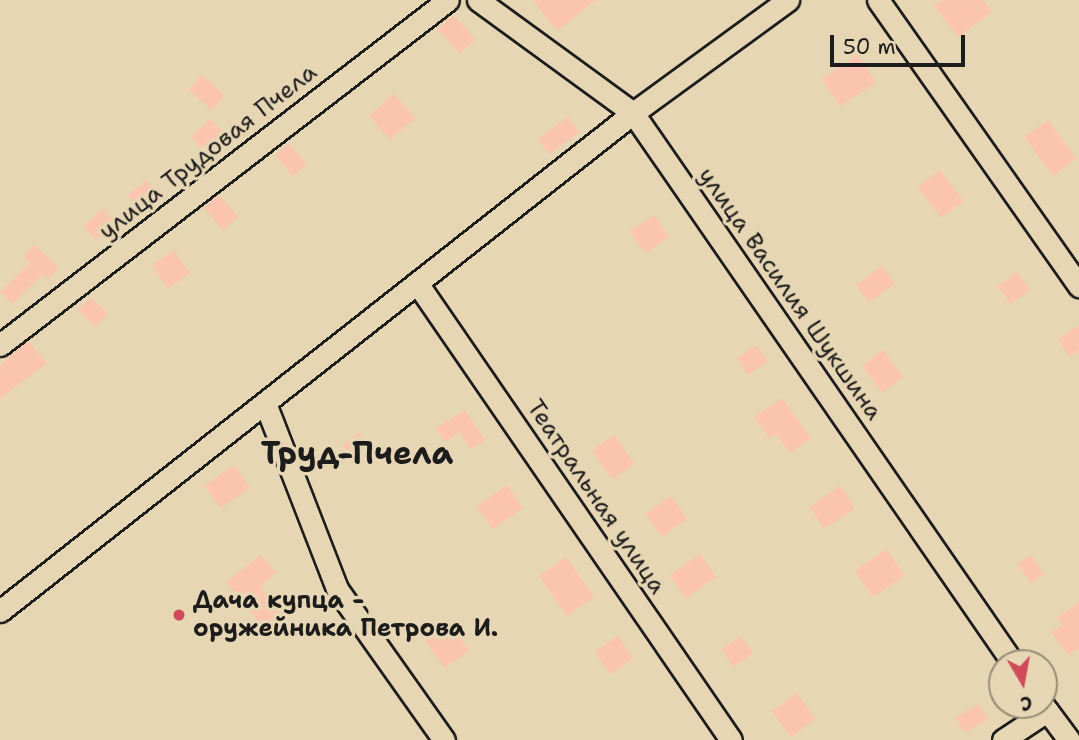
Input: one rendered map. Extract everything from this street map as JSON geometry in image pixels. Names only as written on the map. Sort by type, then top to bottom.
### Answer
[{"type":"street","name":"улица Трудовая Пчела","points":[[0,345],[448,0]]},
{"type":"street","name":"улица Василия Шукшина","points":[[478,0],[633,113],[1003,649]]},
{"type":"street","points":[[0,611],[633,113],[788,0]]},
{"type":"street","points":[[878,0],[1079,286]]},
{"type":"street","name":"Театральная улица","points":[[417,283],[731,740]]},
{"type":"street","points":[[265,403],[337,589],[444,740]]},
{"type":"street","points":[[1003,740],[1030,719]]},
{"type":"street","points":[[1053,719],[1069,740]]},
{"type":"building","points":[[533,0],[596,0],[557,31]]},
{"type":"building","points":[[942,0],[983,0],[992,12],[958,37],[934,6]]},
{"type":"building","points":[[453,15],[476,39],[460,53],[438,29]]},
{"type":"building","points":[[858,55],[876,83],[840,106],[822,78]]},
{"type":"building","points":[[202,75],[225,96],[212,111],[189,90]]},
{"type":"building","points":[[394,94],[415,118],[390,140],[369,116]]},
{"type":"building","points":[[568,117],[579,132],[549,154],[538,139]]},
{"type":"building","points":[[211,119],[228,138],[208,156],[191,137]]},
{"type":"building","points":[[1048,120],[1076,159],[1053,176],[1025,137]]},
{"type":"building","points":[[289,143],[307,165],[293,176],[275,154]]},
{"type":"building","points":[[940,170],[963,201],[941,218],[918,187]]},
{"type":"building","points":[[146,180],[159,195],[141,211],[128,196]]},
{"type":"building","points":[[219,195],[238,217],[223,230],[204,208]]},
{"type":"building","points":[[102,209],[114,222],[96,239],[84,226]]},
{"type":"building","points":[[654,215],[669,237],[645,254],[630,231]]},
{"type":"building","points":[[34,245],[59,267],[48,279],[43,274],[12,304],[0,292],[30,263],[23,257]]},
{"type":"building","points":[[174,250],[190,273],[168,288],[152,265]]},
{"type":"building","points":[[882,266],[895,284],[869,303],[856,285]]},
{"type":"building","points":[[1017,272],[1030,290],[1011,304],[998,286]]},
{"type":"building","points":[[91,297],[108,314],[95,327],[78,310]]},
{"type":"building","points":[[1079,325],[1079,350],[1069,357],[1058,340]]},
{"type":"building","points":[[28,341],[47,363],[0,399],[0,365]]},
{"type":"building","points":[[757,345],[768,362],[748,375],[737,358]]},
{"type":"building","points":[[883,350],[903,377],[883,393],[862,366]]},
{"type":"building","points":[[782,398],[811,438],[790,453],[776,434],[769,438],[754,417]]},
{"type":"building","points":[[465,410],[485,440],[471,450],[460,432],[445,442],[436,428]]},
{"type":"building","points":[[359,432],[370,446],[354,459],[342,445]]},
{"type":"building","points":[[614,435],[634,464],[612,479],[592,450]]},
{"type":"building","points":[[234,465],[250,488],[221,509],[205,486]]},
{"type":"building","points":[[507,485],[523,508],[493,529],[477,506]]},
{"type":"building","points":[[840,486],[855,508],[824,529],[809,507]]},
{"type":"building","points":[[671,496],[687,519],[662,537],[646,514]]},
{"type":"building","points":[[886,549],[904,575],[873,597],[855,571]]},
{"type":"building","points":[[700,554],[716,577],[686,598],[670,575]]},
{"type":"building","points":[[261,555],[276,573],[260,586],[281,612],[263,627],[226,582]]},
{"type":"building","points":[[1031,555],[1044,574],[1031,583],[1018,564]]},
{"type":"building","points":[[566,557],[594,597],[567,616],[539,576]]},
{"type":"building","points":[[1079,602],[1079,648],[1068,655],[1051,632],[1062,625],[1057,618]]},
{"type":"building","points":[[449,623],[469,651],[445,668],[425,641]]},
{"type":"building","points":[[618,636],[633,658],[610,674],[595,652]]},
{"type":"building","points":[[741,636],[753,653],[733,667],[721,650]]},
{"type":"building","points":[[797,693],[816,719],[791,737],[772,711]]},
{"type":"building","points":[[979,704],[988,720],[964,733],[955,717]]},
{"type":"place","name":"Дача купца - оружейника Петрова И.","points":[[179,615]]},
{"type":"district","name":"Труд-Пчела","points":[[357,453]]}]
